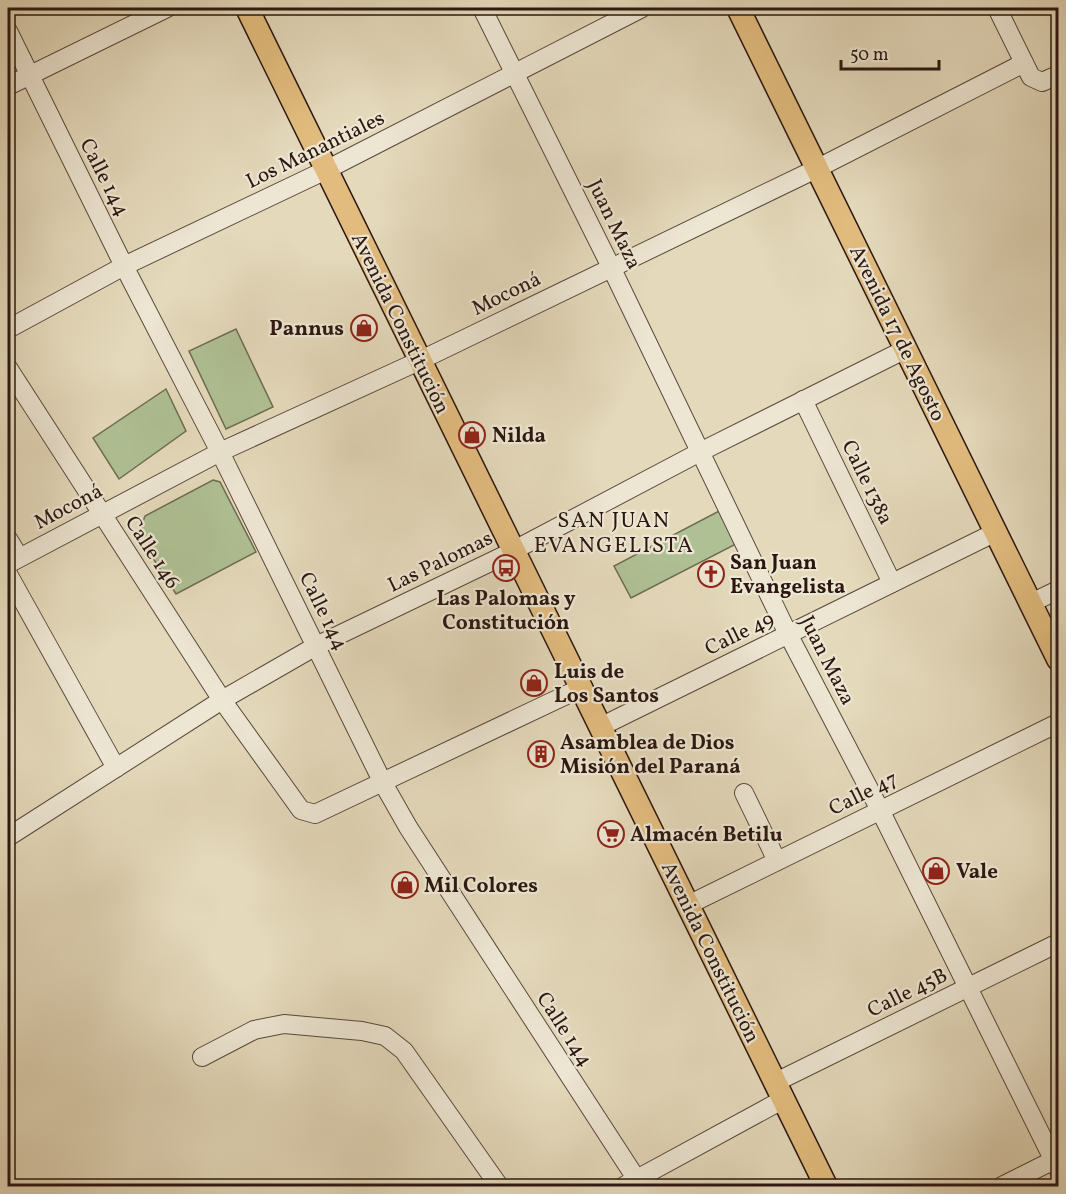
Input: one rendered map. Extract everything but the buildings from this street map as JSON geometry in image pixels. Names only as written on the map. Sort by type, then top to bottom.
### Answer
[{"type":"main road","name":"Avenida Constitución","points":[[247,8],[826,1186]]},
{"type":"main road","name":"Avenida 17 de Agosto","points":[[738,8],[1059,659]]},
{"type":"street","points":[[8,86],[167,8]]},
{"type":"street","name":"Juan Maza","points":[[482,8],[611,267],[788,634],[880,810],[1057,1162]]},
{"type":"street","name":"Los Manantiales","points":[[8,328],[124,266],[326,170],[642,8]]},
{"type":"street","points":[[997,8],[1028,70],[1042,82],[1059,75]]},
{"type":"street","name":"Calle 144","points":[[8,31],[124,266],[220,452],[383,783],[408,827],[634,1184]]},
{"type":"street","name":"Moconá","points":[[14,561],[220,452],[419,361],[818,168],[1028,70]]},
{"type":"street","name":"Las Palomas","points":[[10,829],[116,768],[222,700],[316,646],[514,550],[700,452],[906,349]]},
{"type":"street","name":"Calle 146","points":[[8,368],[222,700],[301,810],[315,814],[581,688]]},
{"type":"street","name":"Calle 138a","points":[[803,400],[892,583]]},
{"type":"street","name":"Calle 49","points":[[600,727],[996,532]]},
{"type":"street","points":[[8,539],[14,561]]},
{"type":"street","points":[[8,574],[116,768]]},
{"type":"street","points":[[1031,603],[1059,590]]},
{"type":"street","name":"Calle 47","points":[[688,905],[1059,723]]},
{"type":"street","points":[[744,793],[777,861]]},
{"type":"street","name":"Calle 45B","points":[[634,1184],[780,1091],[968,987],[1059,943]]},
{"type":"street","points":[[202,1057],[254,1030],[284,1024],[362,1031],[385,1036],[404,1051],[498,1186]]},
{"type":"street","points":[[1002,1186],[1057,1162]]},
{"type":"green space","points":[[236,329],[273,407],[226,429],[189,351]]},
{"type":"green space","points":[[166,389],[186,431],[119,479],[93,438]]},
{"type":"green space","points":[[213,480],[220,482],[256,552],[176,594],[138,535],[145,516]]},
{"type":"green space","points":[[721,510],[738,543],[631,598],[614,566]]},
{"type":"place","name":"Pannus","points":[[364,328]]},
{"type":"place","name":"Nilda","points":[[472,435]]},
{"type":"place","name":"Las Palomas y Constitución","points":[[506,568]]},
{"type":"place","name":"San Juan Evangelista","points":[[711,574]]},
{"type":"place","name":"Luis de Los Santos","points":[[534,683]]},
{"type":"place","name":"Asamblea de Dios Misión del Paraná","points":[[541,754]]},
{"type":"place","name":"Almacén Betilu","points":[[611,834]]},
{"type":"place","name":"Vale","points":[[936,871]]},
{"type":"place","name":"Mil Colores","points":[[405,885]]},
{"type":"district","name":"SAN JUAN EVANGELISTA","points":[[614,532]]}]
